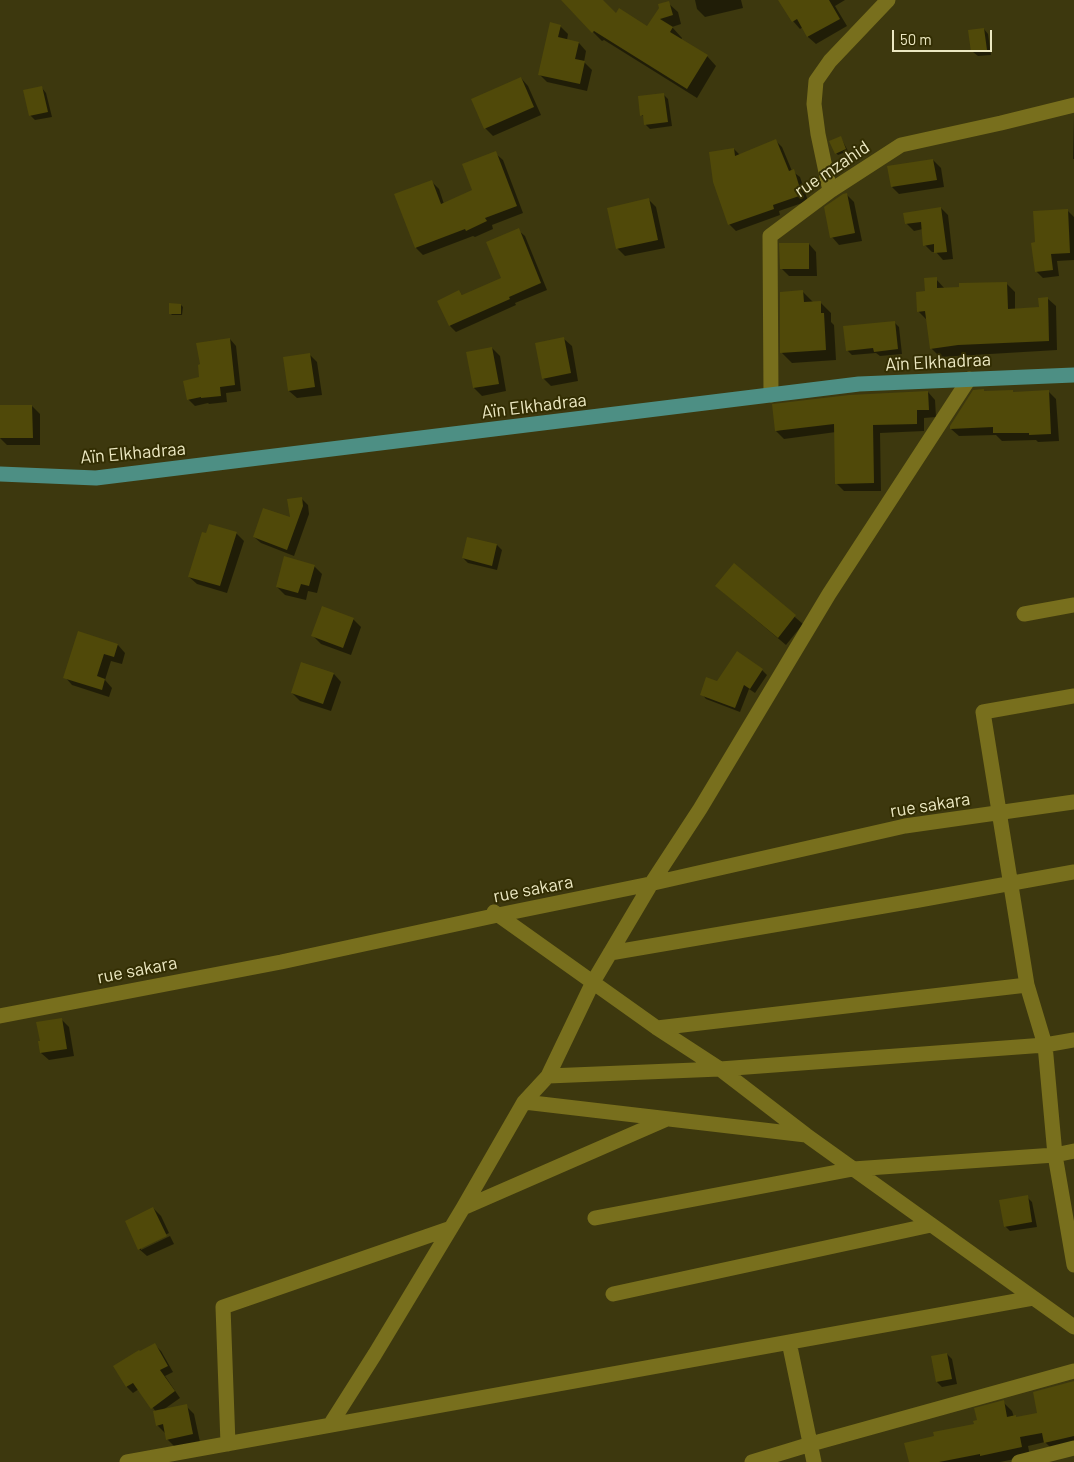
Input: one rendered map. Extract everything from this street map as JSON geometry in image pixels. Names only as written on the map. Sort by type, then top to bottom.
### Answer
[{"type":"main road","name":"Aïn Elkhadraa","points":[[0,474],[96,478],[859,384],[1074,375]]},
{"type":"street","points":[[830,191],[814,104],[816,81],[830,61],[888,0]]},
{"type":"street","name":"rue mzahid","points":[[771,395],[770,236],[830,191],[901,145],[1074,105]]},
{"type":"street","points":[[330,1425],[451,1228],[524,1102],[548,1076],[593,982],[651,884],[700,809],[829,594],[970,379]]},
{"type":"street","points":[[1024,614],[1074,605]]},
{"type":"street","points":[[1074,696],[983,712],[1026,984],[1045,1045],[1055,1155],[1074,1265]]},
{"type":"street","name":"rue sakara","points":[[0,1016],[281,962],[494,912],[651,884],[905,826],[1074,802]]},
{"type":"street","points":[[610,953],[1074,872]]},
{"type":"street","points":[[494,912],[657,1028],[720,1069],[806,1135],[1074,1327]]},
{"type":"street","points":[[657,1028],[1026,984]]},
{"type":"street","points":[[548,1076],[720,1069],[1045,1045],[1074,1040]]},
{"type":"street","points":[[524,1102],[806,1135]]},
{"type":"street","points":[[463,1208],[668,1119]]},
{"type":"street","points":[[595,1218],[853,1169],[1055,1155],[1074,1151]]},
{"type":"street","points":[[613,1294],[931,1225]]},
{"type":"street","points":[[228,1444],[223,1307],[451,1228]]},
{"type":"street","points":[[127,1462],[1033,1298]]},
{"type":"street","points":[[789,1342],[814,1462]]},
{"type":"street","points":[[752,1462],[1074,1371]]},
{"type":"street","points":[[1019,1462],[1074,1448]]},
{"type":"building","points":[[561,0],[603,0],[616,13],[619,8],[647,26],[659,8],[658,4],[669,1],[673,15],[660,19],[673,27],[670,32],[708,55],[687,89],[594,31],[592,33]]},
{"type":"building","points":[[778,0],[829,0],[840,19],[807,37],[797,19],[792,22]]},
{"type":"building","points":[[550,22],[561,25],[558,37],[579,42],[575,59],[585,61],[580,84],[538,75]]},
{"type":"building","points":[[984,28],[987,50],[971,52],[968,30]]},
{"type":"building","points":[[521,77],[534,107],[484,129],[471,99]]},
{"type":"building","points":[[42,86],[48,112],[29,116],[23,90]]},
{"type":"building","points":[[664,93],[668,122],[644,125],[643,115],[640,116],[638,96]]},
{"type":"building","points":[[841,136],[846,149],[835,154],[829,141]]},
{"type":"building","points":[[776,139],[789,171],[794,169],[802,195],[773,205],[774,209],[728,225],[713,182],[709,152],[734,148],[735,156]]},
{"type":"building","points":[[496,151],[517,206],[485,218],[487,221],[466,231],[465,229],[415,248],[394,194],[432,180],[441,204],[472,190],[462,164]]},
{"type":"building","points":[[933,159],[937,180],[891,187],[887,166]]},
{"type":"building","points":[[847,193],[855,233],[830,238],[824,207]]},
{"type":"building","points":[[649,198],[658,240],[616,249],[607,208]]},
{"type":"building","points":[[941,207],[947,252],[934,253],[934,244],[923,246],[921,222],[905,224],[903,213]]},
{"type":"building","points":[[1068,209],[1070,253],[1051,254],[1053,270],[1035,272],[1031,243],[1035,242],[1033,211]]},
{"type":"building","points":[[519,228],[541,283],[449,326],[437,301],[459,290],[462,295],[501,278],[486,242]]},
{"type":"building","points":[[779,243],[809,243],[809,269],[780,269]]},
{"type":"building","points":[[937,277],[937,288],[959,287],[959,283],[1007,282],[1008,309],[1039,307],[1038,298],[1048,297],[1049,341],[958,345],[930,349],[925,311],[917,312],[916,292],[925,291],[924,278]]},
{"type":"building","points":[[803,290],[804,302],[821,301],[821,313],[824,313],[826,350],[780,353],[780,292]]},
{"type":"building","points":[[169,303],[181,304],[181,314],[169,314]]},
{"type":"building","points":[[895,321],[898,349],[874,352],[873,348],[846,351],[843,326]]},
{"type":"building","points":[[564,337],[571,373],[542,379],[535,343]]},
{"type":"building","points":[[230,338],[235,385],[220,387],[221,396],[187,400],[183,381],[199,377],[198,365],[200,364],[196,343]]},
{"type":"building","points":[[492,347],[499,384],[473,388],[466,352]]},
{"type":"building","points":[[310,353],[315,387],[288,391],[283,357]]},
{"type":"building","points":[[984,389],[984,391],[1013,390],[1013,392],[1049,390],[1051,434],[993,433],[993,427],[950,429],[950,426],[973,390]]},
{"type":"building","points":[[928,391],[929,410],[917,410],[917,424],[873,425],[874,483],[835,484],[834,424],[775,431],[772,404],[849,395]]},
{"type":"building","points":[[0,405],[32,405],[33,438],[0,438]]},
{"type":"building","points":[[302,497],[303,506],[287,550],[253,537],[263,508],[290,517],[287,499]]},
{"type":"building","points":[[209,524],[237,532],[220,586],[188,577],[202,532],[206,533]]},
{"type":"building","points":[[467,537],[497,544],[492,566],[462,558]]},
{"type":"building","points":[[284,556],[315,565],[309,586],[301,584],[298,593],[276,587]]},
{"type":"building","points":[[734,563],[796,615],[778,638],[715,586]]},
{"type":"building","points":[[322,606],[354,618],[343,648],[311,636]]},
{"type":"building","points":[[78,631],[118,644],[114,657],[104,654],[97,676],[105,679],[102,690],[63,678]]},
{"type":"building","points":[[737,651],[763,669],[750,689],[744,685],[735,708],[700,695],[706,677],[717,681]]},
{"type":"building","points":[[301,662],[334,673],[323,704],[291,693]]},
{"type":"building","points":[[62,1018],[67,1049],[40,1053],[38,1041],[40,1041],[36,1022]]},
{"type":"building","points":[[1028,1195],[1032,1222],[1004,1227],[999,1200]]},
{"type":"building","points":[[153,1207],[167,1236],[138,1250],[125,1221]]},
{"type":"building","points":[[155,1343],[168,1366],[160,1370],[175,1391],[151,1409],[133,1383],[126,1387],[113,1366],[139,1350]]},
{"type":"building","points":[[947,1353],[952,1379],[936,1382],[931,1356]]},
{"type":"building","points":[[1074,1381],[1074,1436],[1044,1443],[1042,1433],[1020,1437],[1022,1447],[939,1462],[909,1462],[904,1443],[934,1436],[933,1432],[974,1424],[973,1421],[977,1420],[974,1408],[1004,1400],[1007,1417],[1037,1413],[1033,1392]]},
{"type":"building","points":[[187,1404],[193,1434],[166,1440],[163,1424],[156,1426],[153,1411]]}]
